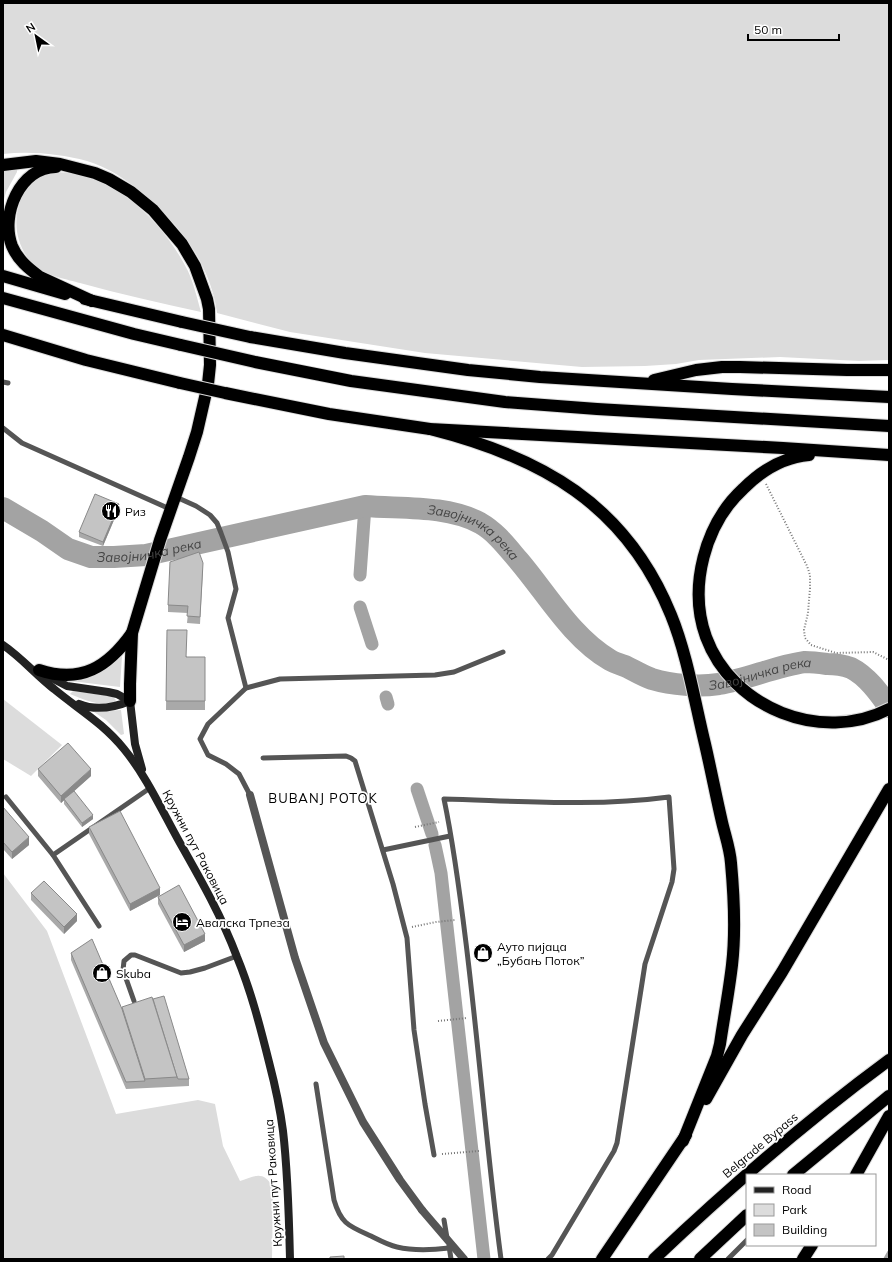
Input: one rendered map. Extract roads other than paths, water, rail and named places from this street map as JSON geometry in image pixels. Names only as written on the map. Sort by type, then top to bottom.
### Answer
[{"type":"highway","points":[[3,165],[41,162],[73,167],[95,173],[109,179],[131,192],[153,210],[182,244],[195,266],[208,299],[210,365],[208,384],[197,432],[176,497],[170,509],[132,633],[130,701]]},
{"type":"highway","points":[[73,167],[45,168],[28,177],[19,189],[12,204],[8,221],[8,231],[12,245],[20,260],[26,266],[40,277],[92,301]]},
{"type":"highway","points":[[3,276],[37,287],[182,322],[250,337],[345,353],[540,377],[641,384],[889,397]]},
{"type":"highway","points":[[3,298],[134,334],[255,362],[351,381],[505,402],[612,410],[889,426]]},
{"type":"highway","points":[[3,335],[86,360],[180,384],[329,414],[430,429],[889,455]]},
{"type":"highway","points":[[641,384],[696,370],[722,367],[889,370]]},
{"type":"highway","points":[[430,429],[475,442],[519,459],[574,489],[592,504],[625,537],[652,575],[672,617],[685,660],[696,705],[731,860],[734,920],[732,964],[720,1044],[717,1056],[683,1141]]},
{"type":"highway","points":[[837,452],[796,456],[761,473],[737,494],[713,531],[707,545],[703,560],[700,589],[701,616],[704,630],[711,647],[733,679],[753,697],[776,711],[802,720],[835,723],[867,718],[889,709]]},
{"type":"highway","points":[[39,670],[66,674],[85,672],[94,669],[105,663],[122,648],[132,633]]},
{"type":"highway","points":[[602,1259],[683,1141],[742,1035],[782,972],[889,788]]},
{"type":"highway","name":"Belgrade Bypass","points":[[748,1174],[822,1111],[889,1060]]},
{"type":"highway","points":[[794,1174],[889,1096]]},
{"type":"highway","points":[[857,1174],[889,1116]]},
{"type":"highway","name":"Belgrade Bypass","points":[[654,1259],[696,1219],[746,1175]]},
{"type":"highway","points":[[700,1259],[746,1216]]},
{"type":"highway","points":[[803,1259],[811,1246]]},
{"type":"main road","name":"Кружни пут Раковица","points":[[3,645],[18,655],[41,679],[105,728],[124,749],[144,775],[200,878],[237,956],[257,1014],[280,1110],[285,1152],[290,1259]]},
{"type":"main road","points":[[18,655],[49,677],[66,686],[117,694],[130,701]]},
{"type":"main road","points":[[72,702],[96,708],[116,707],[130,701]]},
{"type":"main road","points":[[130,701],[135,744],[144,775]]},
{"type":"street","points":[[250,795],[294,958],[324,1043],[363,1122],[400,1180],[422,1210],[464,1259]]},
{"type":"lane","points":[[3,428],[22,444],[170,509]]},
{"type":"lane","points":[[176,497],[196,506],[210,515],[217,523],[222,533],[228,552],[236,589],[228,618],[246,688]]},
{"type":"lane","points":[[250,795],[239,774],[226,764],[208,755],[200,739],[208,724],[246,688],[280,679],[435,675],[454,672],[503,652]]},
{"type":"lane","points":[[263,758],[346,756],[355,761],[383,850],[405,928],[414,1030],[434,1155]]},
{"type":"lane","points":[[53,855],[150,788]]},
{"type":"lane","points":[[6,797],[53,855],[99,926]]},
{"type":"lane","points":[[501,1259],[495,1219],[474,1004],[458,871],[444,799],[580,803],[629,801],[669,797],[674,869],[672,882],[645,964],[617,1143],[614,1151],[552,1255],[548,1259]]},
{"type":"lane","points":[[383,850],[450,836]]},
{"type":"lane","points":[[134,1001],[123,970],[124,962],[131,955],[135,955],[181,973],[205,968],[237,956]]},
{"type":"lane","points":[[316,1084],[334,1200],[338,1213],[344,1221],[351,1227],[396,1247],[419,1250],[449,1248]]},
{"type":"lane","points":[[444,1220],[451,1259]]},
{"type":"lane","points":[[728,1259],[746,1241]]},
{"type":"waterway","points":[[360,575],[365,506]]},
{"type":"waterway","name":"Завојничка река","points":[[3,508],[42,531],[68,549],[91,557],[146,555],[365,506],[424,509],[453,513],[480,523],[496,535],[506,545],[572,628],[596,651],[612,661],[645,676],[676,684],[711,685],[730,682],[783,666],[805,662],[836,664],[857,671],[872,685],[889,707]]},
{"type":"waterway","points":[[360,607],[372,644]]},
{"type":"waterway","points":[[386,697],[388,704]]},
{"type":"waterway","points":[[417,789],[432,834]]},
{"type":"waterway","points":[[435,845],[441,873],[484,1259]]},
{"type":"waterway","points":[[885,1259],[889,1252]]},
{"type":"place","name":"Риз","points":[[111,511]]},
{"type":"place","name":"Авалска Трпеза","points":[[182,922]]},
{"type":"place","name":"Ауто пијаца „Бубањ Поток”","points":[[483,953]]},
{"type":"place","name":"Skuba","points":[[102,973]]},
{"type":"district","name":"BUBANJ POTOK","points":[[323,798]]}]
